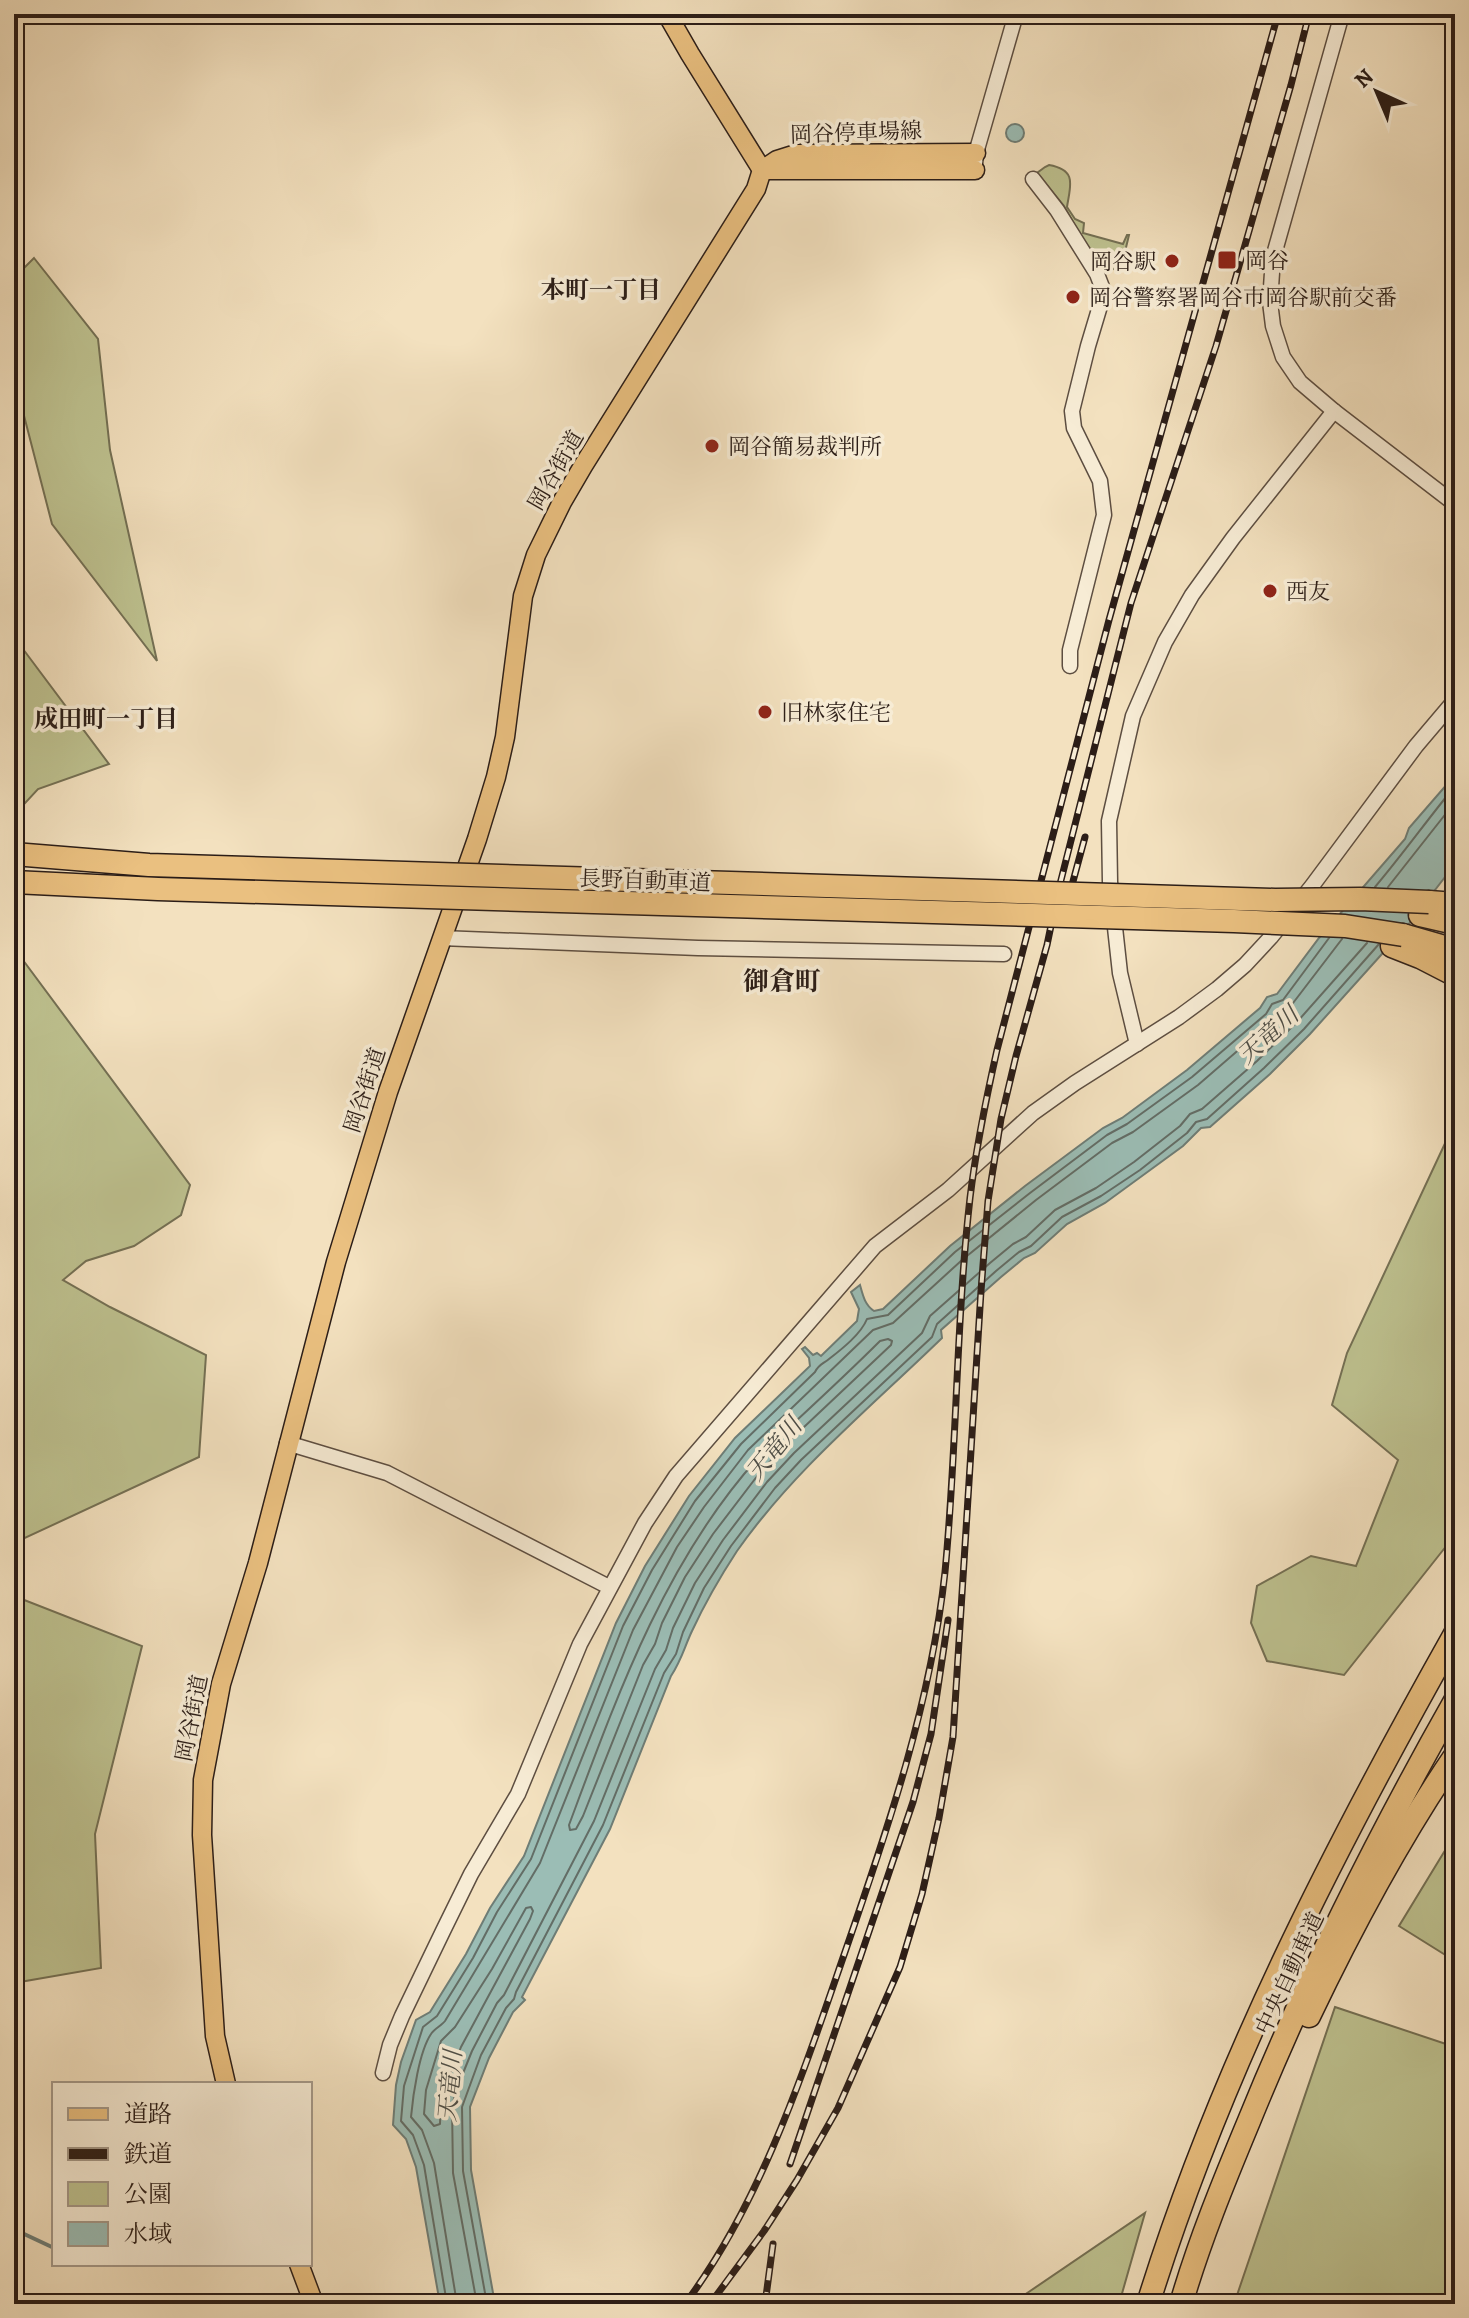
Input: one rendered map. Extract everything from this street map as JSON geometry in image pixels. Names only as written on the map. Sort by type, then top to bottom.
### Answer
[{"type":"highway","name":"長野自動車道","points":[[14,854],[149,865],[1275,900]]},
{"type":"highway","name":"長野自動車道","points":[[14,882],[1271,923]]},
{"type":"highway","points":[[1275,900],[1360,899],[1455,904]]},
{"type":"highway","points":[[1275,900],[1405,913],[1455,923]]},
{"type":"highway","points":[[1271,923],[1374,930],[1455,950]]},
{"type":"highway","points":[[1271,923],[1342,934],[1392,946],[1455,975]]},
{"type":"highway","points":[[1148,2304],[1212,2121],[1282,1963],[1351,1823],[1455,1634]]},
{"type":"highway","name":"中央自動車道","points":[[1158,2304],[1222,2126],[1291,1967],[1361,1825],[1455,1657]]},
{"type":"highway","name":"中央自動車道","points":[[1181,2304],[1244,2134],[1312,1973],[1380,1835],[1455,1701]]},
{"type":"highway","points":[[1192,2304],[1257,2133],[1333,1966],[1399,1843],[1455,1756]]},
{"type":"main road","points":[[667,14],[762,170]]},
{"type":"main road","name":"岡谷停車場線","points":[[762,170],[975,161]]},
{"type":"main road","name":"岡谷街道","points":[[226,2082],[215,2036],[202,1835],[203,1780],[221,1684],[258,1563],[344,1234],[388,1092],[477,839],[499,764],[523,596],[536,555],[562,502],[756,189],[762,170]]},
{"type":"main road","points":[[300,2266],[314,2304]]},
{"type":"street","points":[[975,161],[1016,14]]},
{"type":"street","points":[[1342,14],[1273,258],[1270,302],[1273,326],[1283,357],[1300,382],[1455,504]]},
{"type":"street","points":[[1033,179],[1057,210],[1097,274],[1103,296],[1072,411],[1074,428],[1100,481],[1104,515],[1070,650],[1070,666]]},
{"type":"street","points":[[1137,1044],[1120,973],[1110,882],[1109,821],[1133,716],[1165,642],[1192,595],[1334,411]]},
{"type":"street","points":[[383,2073],[402,2016],[471,1874],[518,1794],[580,1644],[645,1523],[676,1476],[875,1246],[948,1190],[1033,1113],[1179,1017],[1245,965],[1312,886],[1416,746],[1455,700]]},
{"type":"street","points":[[441,938],[698,948],[1004,954]]},
{"type":"street","points":[[287,1443],[387,1473],[609,1587]]},
{"type":"green space","points":[[1049,165],[1058,167],[1068,175],[1067,207],[1075,219],[1084,223],[1083,233],[1123,244],[1129,235],[1123,260],[1114,269],[1104,270],[1097,265],[1064,206],[1037,173]]},
{"type":"green space","points":[[34,258],[98,339],[110,450],[157,661],[52,524],[14,377],[14,278]]},
{"type":"green space","points":[[14,637],[109,764],[38,789],[14,815]]},
{"type":"green space","points":[[14,948],[190,1185],[181,1215],[134,1246],[86,1261],[63,1280],[206,1355],[199,1457],[14,1543]]},
{"type":"green space","points":[[1455,1122],[1455,1535],[1344,1675],[1267,1661],[1251,1623],[1257,1586],[1311,1556],[1356,1566],[1398,1460],[1332,1405],[1347,1353]]},
{"type":"green space","points":[[14,1596],[142,1646],[95,1834],[101,1968],[14,1983]]},
{"type":"green space","points":[[1455,1834],[1455,1961],[1399,1926]]},
{"type":"green space","points":[[1335,2007],[1455,2047],[1455,2304],[1234,2304]]},
{"type":"green space","points":[[1145,2213],[1119,2304],[1011,2304]]},
{"type":"water","points":[[1015,124],[1024,133],[1015,142],[1006,133]]},
{"type":"water","name":"天竜川","points":[[1455,775],[1455,864],[1408,925],[1310,1034],[1210,1127],[1201,1128],[1183,1146],[1105,1203],[1067,1224],[941,1330],[942,1338],[808,1466],[737,1551],[713,1590],[671,1676],[610,1829],[522,1997],[525,2000],[513,2012],[489,2058],[470,2107],[471,2170],[495,2304],[440,2304],[416,2167],[406,2139],[393,2125],[401,2062],[416,2020],[430,2012],[524,1856],[616,1623],[645,1566],[689,1496],[735,1438],[810,1366],[809,1358],[802,1349],[805,1347],[813,1355],[817,1353],[821,1356],[857,1321],[859,1309],[851,1292],[860,1285],[871,1309],[883,1309],[950,1246],[1025,1186],[1187,1070],[1260,1008],[1267,997],[1277,994],[1319,938],[1405,839],[1409,828]]},
{"type":"waterway","points":[[14,2232],[52,2247]]},
{"type":"railway","points":[[685,2304],[737,2223],[778,2135],[877,1859],[919,1717],[945,1572],[965,1245],[975,1161],[989,1087],[1109,620],[1278,14]]},
{"type":"railway","points":[[710,2304],[764,2231],[838,2108],[900,1967],[922,1894],[953,1737],[981,1291],[988,1201],[1001,1119],[1131,603],[1216,346],[1309,14]]},
{"type":"railway","points":[[1062,922],[1085,837]]},
{"type":"railway","points":[[790,2164],[913,1802],[931,1734],[948,1620]]},
{"type":"railway","points":[[765,2304],[773,2244]]},
{"type":"place","name":"岡谷","points":[[1227,260]]},
{"type":"place","name":"岡谷駅","points":[[1172,261]]},
{"type":"place","name":"岡谷警察署岡谷市岡谷駅前交番","points":[[1073,297]]},
{"type":"place","name":"岡谷簡易裁判所","points":[[712,446]]},
{"type":"place","name":"西友","points":[[1270,591]]},
{"type":"place","name":"旧林家住宅","points":[[765,712]]},
{"type":"district","name":"本町一丁目","points":[[601,290]]},
{"type":"district","name":"成田町一丁目","points":[[106,719]]},
{"type":"district","name":"御倉町","points":[[782,981]]}]
